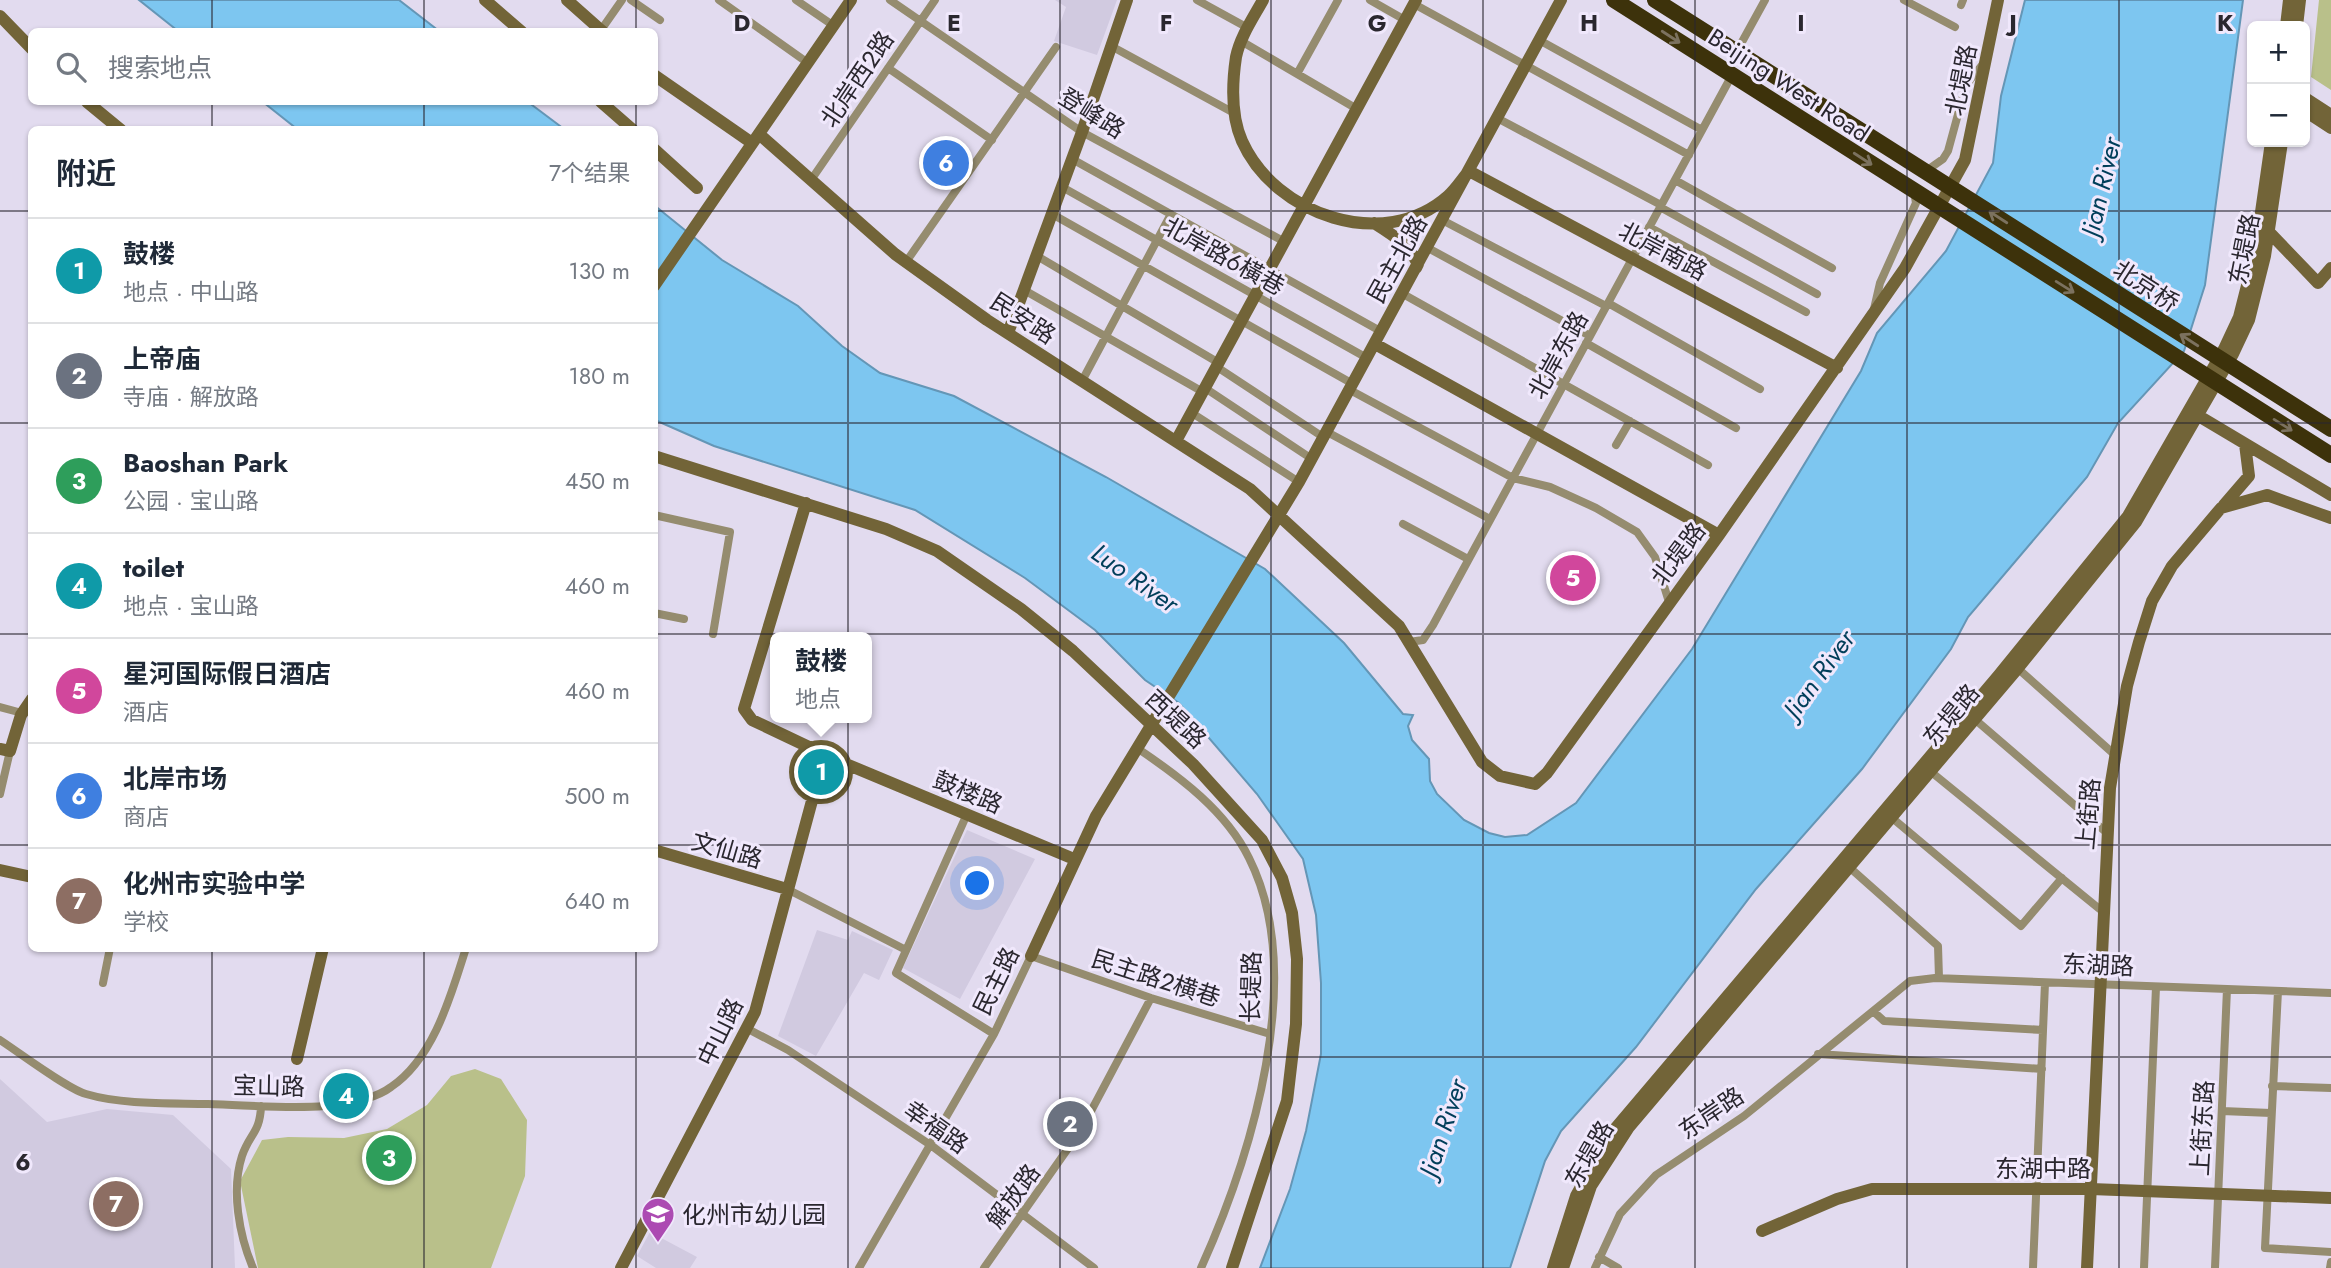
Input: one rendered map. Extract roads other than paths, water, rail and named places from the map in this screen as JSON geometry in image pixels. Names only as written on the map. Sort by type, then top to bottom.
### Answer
[{"type":"highway","name":"Beijing West Road","points":[[1614,0],[1909,188]]},
{"type":"highway","name":"Beijing West Road","points":[[1655,0],[1921,168]]},
{"type":"highway","name":"北京桥","points":[[1921,168],[2331,429]]},
{"type":"highway","name":"北京桥","points":[[1909,188],[2331,455]]},
{"type":"street","points":[[485,0],[517,28]]},
{"type":"street","points":[[567,0],[599,28]]},
{"type":"street","points":[[604,28],[622,0]]},
{"type":"street","points":[[631,0],[660,20]]},
{"type":"street","points":[[719,0],[808,63]]},
{"type":"street","points":[[796,0],[834,26]]},
{"type":"street","points":[[658,280],[851,0]]},
{"type":"street","name":"登峰路","points":[[890,0],[1082,132],[1284,242]]},
{"type":"street","name":"北岸西2路","points":[[811,180],[935,0]]},
{"type":"street","points":[[1008,333],[1082,132],[1126,0]]},
{"type":"street","points":[[1197,0],[1248,28]]},
{"type":"street","points":[[1263,0],[1241,41],[1233,83],[1234,113],[1242,142],[1265,176],[1304,205],[1347,222],[1374,223],[1409,217],[1424,211],[1448,196],[1469,171]]},
{"type":"street","points":[[1297,74],[1338,0]]},
{"type":"street","points":[[1370,0],[1405,20]]},
{"type":"street","name":"民主北路","points":[[1160,708],[1299,482],[1561,0]]},
{"type":"street","points":[[1737,51],[1765,0]]},
{"type":"street","points":[[1904,0],[1955,27]]},
{"type":"street","name":"北堤路","points":[[1277,517],[1378,604],[1409,642],[1482,762],[1500,776],[1535,783],[1547,773],[1652,629],[1871,320],[1959,174],[1970,143],[1998,0]]},
{"type":"street","points":[[2287,21],[2289,0]]},
{"type":"street","points":[[2298,21],[2300,0]]},
{"type":"street","points":[[1176,442],[1415,2],[1689,155]]},
{"type":"street","points":[[0,16],[28,45]]},
{"type":"street","points":[[1539,40],[1702,130]]},
{"type":"street","points":[[1241,41],[1357,109]]},
{"type":"street","points":[[1111,46],[1234,113]]},
{"type":"street","points":[[906,262],[1056,47]]},
{"type":"street","points":[[1921,168],[1943,159],[1948,151],[1966,85],[1987,59]]},
{"type":"street","points":[[888,68],[992,139]]},
{"type":"street","name":"北岸东路","points":[[1418,659],[1423,640],[1732,75]]},
{"type":"street","name":"民安路","points":[[658,77],[756,138],[811,180],[906,262],[1008,333],[1250,489],[1277,517]]},
{"type":"street","points":[[2310,101],[2331,115]]},
{"type":"street","points":[[91,105],[116,126]]},
{"type":"street","points":[[604,105],[628,126]]},
{"type":"street","points":[[2310,114],[2331,128]]},
{"type":"street","points":[[1497,118],[1817,294]]},
{"type":"street","name":"东堤路","points":[[1553,1268],[1576,1196],[1609,1136],[2136,522],[2231,336],[2248,287],[2270,147]]},
{"type":"street","name":"东堤路","points":[[2194,413],[2249,320],[2259,290],[2281,147]]},
{"type":"street","points":[[658,153],[696,188]]},
{"type":"street","points":[[1072,159],[1382,332]]},
{"type":"street","name":"北岸南路","points":[[1469,171],[1837,368]]},
{"type":"street","points":[[1675,180],[1832,268]]},
{"type":"street","name":"北岸路6橫巷","points":[[1062,187],[1367,358]]},
{"type":"street","points":[[1871,320],[1880,283],[1916,203],[1909,188]]},
{"type":"street","points":[[1052,214],[1513,478],[1550,487],[1596,508],[1637,532],[1656,557],[1669,602]]},
{"type":"street","points":[[1082,381],[1171,214]]},
{"type":"street","points":[[1442,220],[1607,304],[1760,389]]},
{"type":"street","points":[[1374,223],[1401,240],[1412,251],[1418,264],[1411,278]]},
{"type":"street","points":[[1649,227],[1806,312]]},
{"type":"street","points":[[2269,232],[2318,283],[2331,268]]},
{"type":"street","points":[[1428,248],[1588,339],[1736,428]]},
{"type":"street","points":[[1037,256],[1218,365],[1325,434],[1490,519]]},
{"type":"street","points":[[1024,290],[1204,390],[1312,459]]},
{"type":"street","points":[[1403,293],[1708,465]]},
{"type":"street","points":[[1375,344],[1719,535]]},
{"type":"street","points":[[1192,413],[1299,482]]},
{"type":"street","points":[[2194,413],[2331,495]]},
{"type":"street","points":[[1616,445],[1630,421]]},
{"type":"street","name":"上街路","points":[[2087,1268],[2107,833],[2115,755],[2127,686],[2152,601],[2172,566],[2249,476],[2245,443]]},
{"type":"street","name":"西堤路","points":[[658,457],[920,541],[954,561],[1047,628],[1230,801],[1262,840],[1282,878],[1295,935],[1296,1024],[1287,1101],[1232,1268]]},
{"type":"street","points":[[2221,508],[2267,495],[2331,518]]},
{"type":"street","points":[[806,503],[744,709],[752,720],[811,748]]},
{"type":"street","points":[[658,516],[730,532],[713,634]]},
{"type":"street","points":[[1403,524],[1468,559]]},
{"type":"street","points":[[658,614],[684,619]]},
{"type":"street","points":[[1409,642],[1423,640]]},
{"type":"street","points":[[2014,665],[2115,755]]},
{"type":"street","points":[[0,794],[5,750],[28,705]]},
{"type":"street","points":[[0,707],[22,713]]},
{"type":"street","name":"民主路","points":[[859,1268],[932,1146],[994,1034],[1074,859],[1160,708]]},
{"type":"street","points":[[1971,716],[2107,833]]},
{"type":"street","name":"东堤路","points":[[1563,1268],[1591,1186],[1617,1142],[1930,771],[1971,716]]},
{"type":"street","points":[[820,746],[834,749],[846,764],[846,779],[837,793],[813,797],[802,788],[795,774],[799,759],[811,748],[820,746]]},
{"type":"street","name":"长堤路","points":[[1138,748],[1164,766],[1213,809],[1249,857],[1260,886],[1271,939],[1270,1034],[1264,1082],[1248,1141],[1201,1268]]},
{"type":"street","name":"鼓楼路","points":[[846,764],[1074,859]]},
{"type":"street","points":[[1930,771],[2102,911]]},
{"type":"street","name":"中山路","points":[[621,1268],[748,1028],[776,943],[787,890],[813,797]]},
{"type":"street","points":[[967,814],[896,973],[994,1034]]},
{"type":"street","points":[[1891,817],[2021,926],[2062,878]]},
{"type":"street","name":"文仙路","points":[[658,851],[787,890]]},
{"type":"street","points":[[1849,867],[1938,946],[1939,978]]},
{"type":"street","points":[[0,870],[28,876]]},
{"type":"street","points":[[787,890],[906,950]]},
{"type":"street","points":[[103,983],[109,952]]},
{"type":"street","points":[[297,1059],[322,952]]},
{"type":"street","name":"宝山路","points":[[0,1040],[84,1093],[162,1102],[261,1106],[325,1106],[359,1100],[389,1089],[408,1072],[431,1038],[464,952]]},
{"type":"street","name":"民主路2横巷","points":[[1031,956],[1151,998],[1270,1034]]},
{"type":"street","name":"东湖路","points":[[1874,1012],[1910,981],[1939,978],[2331,993]]},
{"type":"street","points":[[2033,1268],[2045,983]]},
{"type":"street","points":[[2144,1268],[2156,987]]},
{"type":"street","name":"上街东路","points":[[2215,1268],[2227,989]]},
{"type":"street","points":[[2278,991],[2265,1248],[2331,1252]]},
{"type":"street","name":"解放路","points":[[984,1268],[1024,1216],[1088,1119],[1151,998]]},
{"type":"street","points":[[1874,1012],[1884,1021],[2043,1030]]},
{"type":"street","name":"东岸路","points":[[1595,1268],[1614,1225],[1639,1191],[1674,1161],[1744,1116],[1818,1054],[1874,1012]]},
{"type":"street","name":"幸福路","points":[[748,1028],[788,1050],[932,1146],[1094,1268]]},
{"type":"street","points":[[1818,1054],[2042,1069]]},
{"type":"street","points":[[2272,1086],[2331,1088]]},
{"type":"street","points":[[253,1268],[244,1243],[237,1184],[242,1156],[260,1126],[261,1106]]},
{"type":"street","points":[[2222,1111],[2271,1113]]},
{"type":"street","name":"东湖中路","points":[[1762,1231],[1837,1199],[1872,1189],[2147,1190],[2331,1198]]},
{"type":"street","points":[[1599,1257],[1618,1268]]},
{"type":"street","points":[[2330,1268],[2331,1262]]},
{"type":"water","points":[[139,0],[399,0],[435,28],[174,28]]},
{"type":"water","points":[[2025,0],[2243,0],[2205,285],[2184,351],[2118,423],[2087,477],[1968,617],[1951,649],[1862,769],[1756,889],[1636,1047],[1561,1131],[1545,1161],[1510,1268],[1260,1268],[1290,1189],[1306,1131],[1321,1054],[1321,983],[1316,915],[1303,859],[1257,794],[1179,703],[1145,680],[1095,630],[1025,578],[915,510],[714,446],[658,421],[658,208],[722,260],[798,306],[842,346],[880,373],[954,396],[1106,477],[1265,569],[1344,643],[1403,714],[1413,715],[1408,726],[1412,740],[1429,759],[1430,781],[1437,794],[1464,820],[1489,833],[1505,837],[1527,835],[1576,803],[1692,649],[1861,371],[1877,333],[1946,251],[1993,163],[2001,96]]},
{"type":"water","points":[[267,105],[532,105],[560,126],[293,126]]},
{"type":"place","name":"北岸市场","points":[[946,163]]},
{"type":"place","name":"星河国际假日酒店","points":[[1573,578]]},
{"type":"place","name":"鼓楼","points":[[821,772]]},
{"type":"place","name":"toilet","points":[[346,1096]]},
{"type":"place","name":"上帝庙","points":[[1070,1124]]},
{"type":"place","name":"Baoshan Park","points":[[389,1158]]},
{"type":"place","name":"化州市实验中学","points":[[116,1204]]},
{"type":"place","name":"化州市幼儿园","points":[[658,1244]]},
{"type":"water label","name":"Jian River","points":[[2101,187]]},
{"type":"water label","name":"Luo River","points":[[1135,578]]},
{"type":"water label","name":"Jian River","points":[[1819,674]]},
{"type":"water label","name":"Jian River","points":[[1443,1128]]}]
